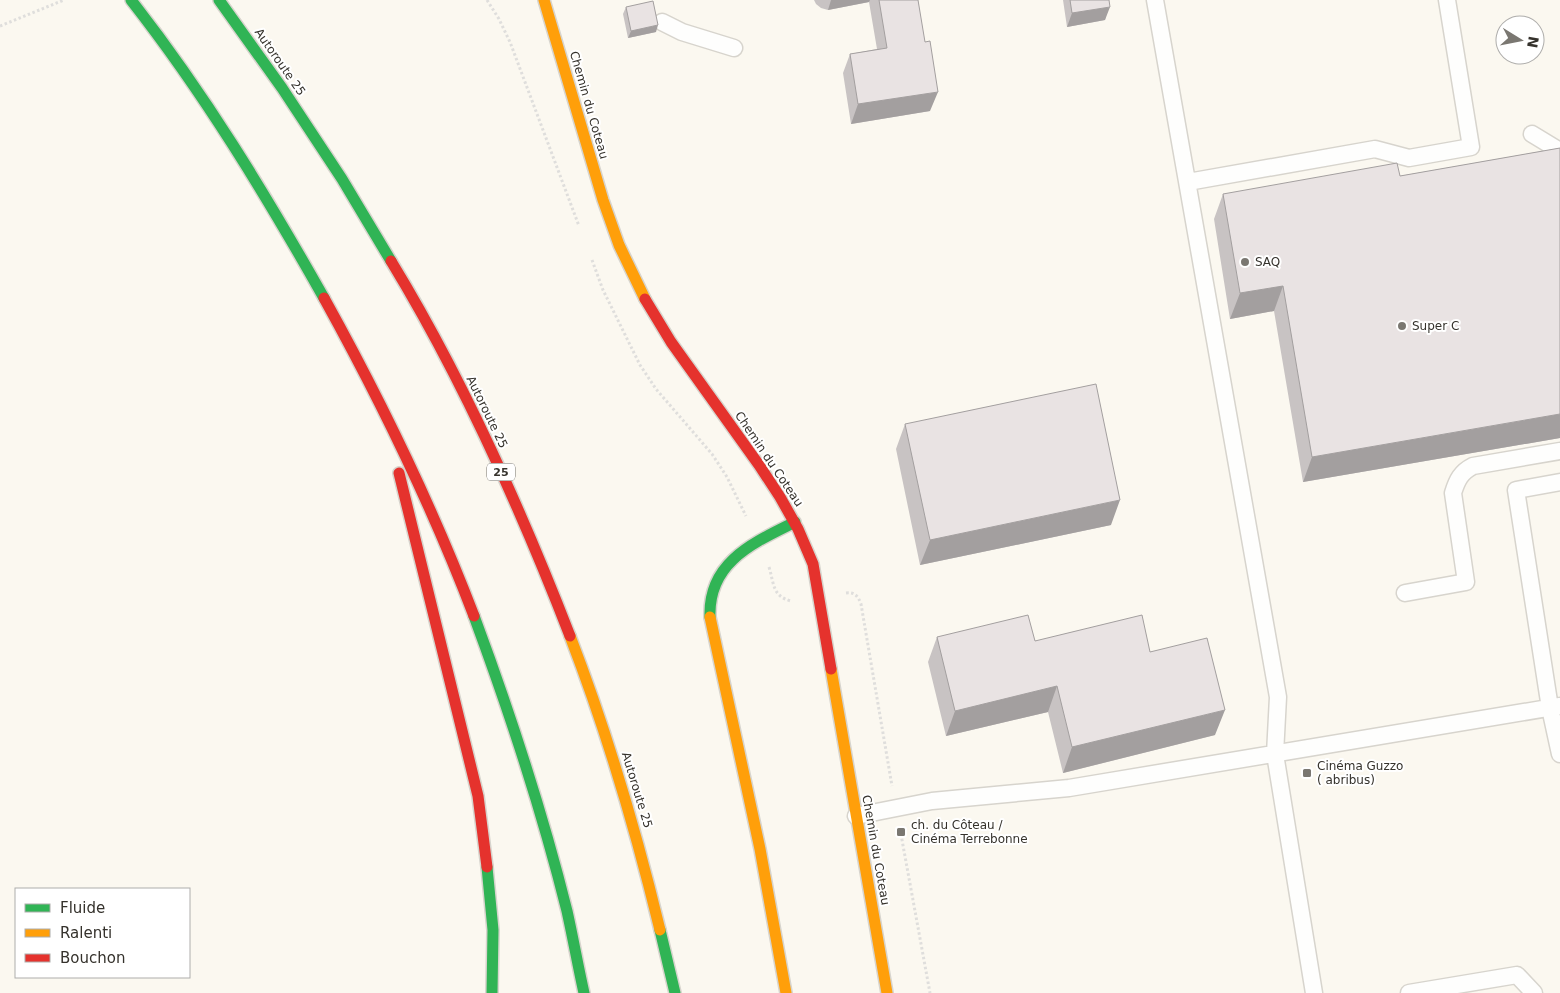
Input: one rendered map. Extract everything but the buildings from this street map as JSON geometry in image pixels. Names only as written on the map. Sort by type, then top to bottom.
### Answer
[{"type":"main road","name":"Autoroute 25","points":[[218,0],[249,40],[310,128],[370,223],[445,358],[513,497],[561,611],[616,768],[648,880],[675,993]]},
{"type":"main road","name":"Chemin du Coteau","points":[[544,0],[600,193],[628,265],[665,334],[702,388],[752,453],[795,522],[809,555],[817,582],[887,993]]},
{"type":"main road","points":[[134,3],[217,121],[274,209],[355,353],[384,410],[449,553],[503,696],[547,838],[565,904],[584,993]]},
{"type":"main road","points":[[384,410],[478,796],[494,930],[492,993]]},
{"type":"main road","points":[[786,993],[760,849],[710,615],[713,588],[723,568],[730,560],[744,548],[795,522]]},
{"type":"lane","points":[[1155,0],[1278,697],[1275,754],[1314,993]]},
{"type":"lane","points":[[1188,182],[1375,149],[1409,158],[1471,147],[1447,0]]},
{"type":"lane","points":[[662,22],[682,32],[734,48]]},
{"type":"lane","points":[[1532,134],[1560,151]]},
{"type":"lane","points":[[1405,593],[1466,582],[1453,493],[1456,481],[1464,470],[1473,466],[1560,451]]},
{"type":"lane","points":[[1560,482],[1516,490],[1555,707],[1560,754]]},
{"type":"lane","points":[[856,816],[932,801],[1069,788],[1555,707]]},
{"type":"lane","points":[[1409,993],[1517,975],[1534,993]]},
{"type":"path","points":[[0,26],[64,0]]},
{"type":"path","points":[[770,571],[774,588],[779,596],[794,602]]},
{"type":"path","points":[[844,593],[855,594],[861,604],[891,780]]},
{"type":"path","points":[[901,832],[930,993]]},
{"type":"traffic: fast","points":[[131,0],[184,71],[233,145],[280,221],[324,298]]},
{"type":"traffic: fast","points":[[219,0],[282,88],[342,179],[391,261]]},
{"type":"traffic: fast","points":[[710,617],[711,598],[725,568],[749,547],[795,522]]},
{"type":"traffic: fast","points":[[474,616],[513,726],[547,836],[567,911],[584,993]]},
{"type":"traffic: fast","points":[[487,867],[493,930],[492,993]]},
{"type":"traffic: fast","points":[[660,930],[675,993]]},
{"type":"traffic: slow","points":[[544,0],[603,200],[619,245],[645,299]]},
{"type":"traffic: slow","points":[[710,617],[760,849],[786,993]]},
{"type":"traffic: slow","points":[[570,636],[584,672],[620,782],[660,930]]},
{"type":"traffic: slow","points":[[831,669],[887,993]]},
{"type":"traffic: jam","points":[[391,261],[442,351],[489,444],[570,636]]},
{"type":"traffic: jam","points":[[324,298],[405,454],[441,534],[474,616]]},
{"type":"traffic: jam","points":[[645,299],[671,342],[759,465],[798,529],[813,564],[831,669]]},
{"type":"traffic: jam","points":[[399,473],[478,796],[487,867]]},
{"type":"place","name":"SAQ","points":[[1245,262]]},
{"type":"place","name":"Super C","points":[[1402,326]]},
{"type":"place","name":"Cinéma Guzzo ( abribus)","points":[[1307,773]]},
{"type":"place","name":"ch. du Côteau / Cinéma Terrebonne","points":[[901,832]]}]
